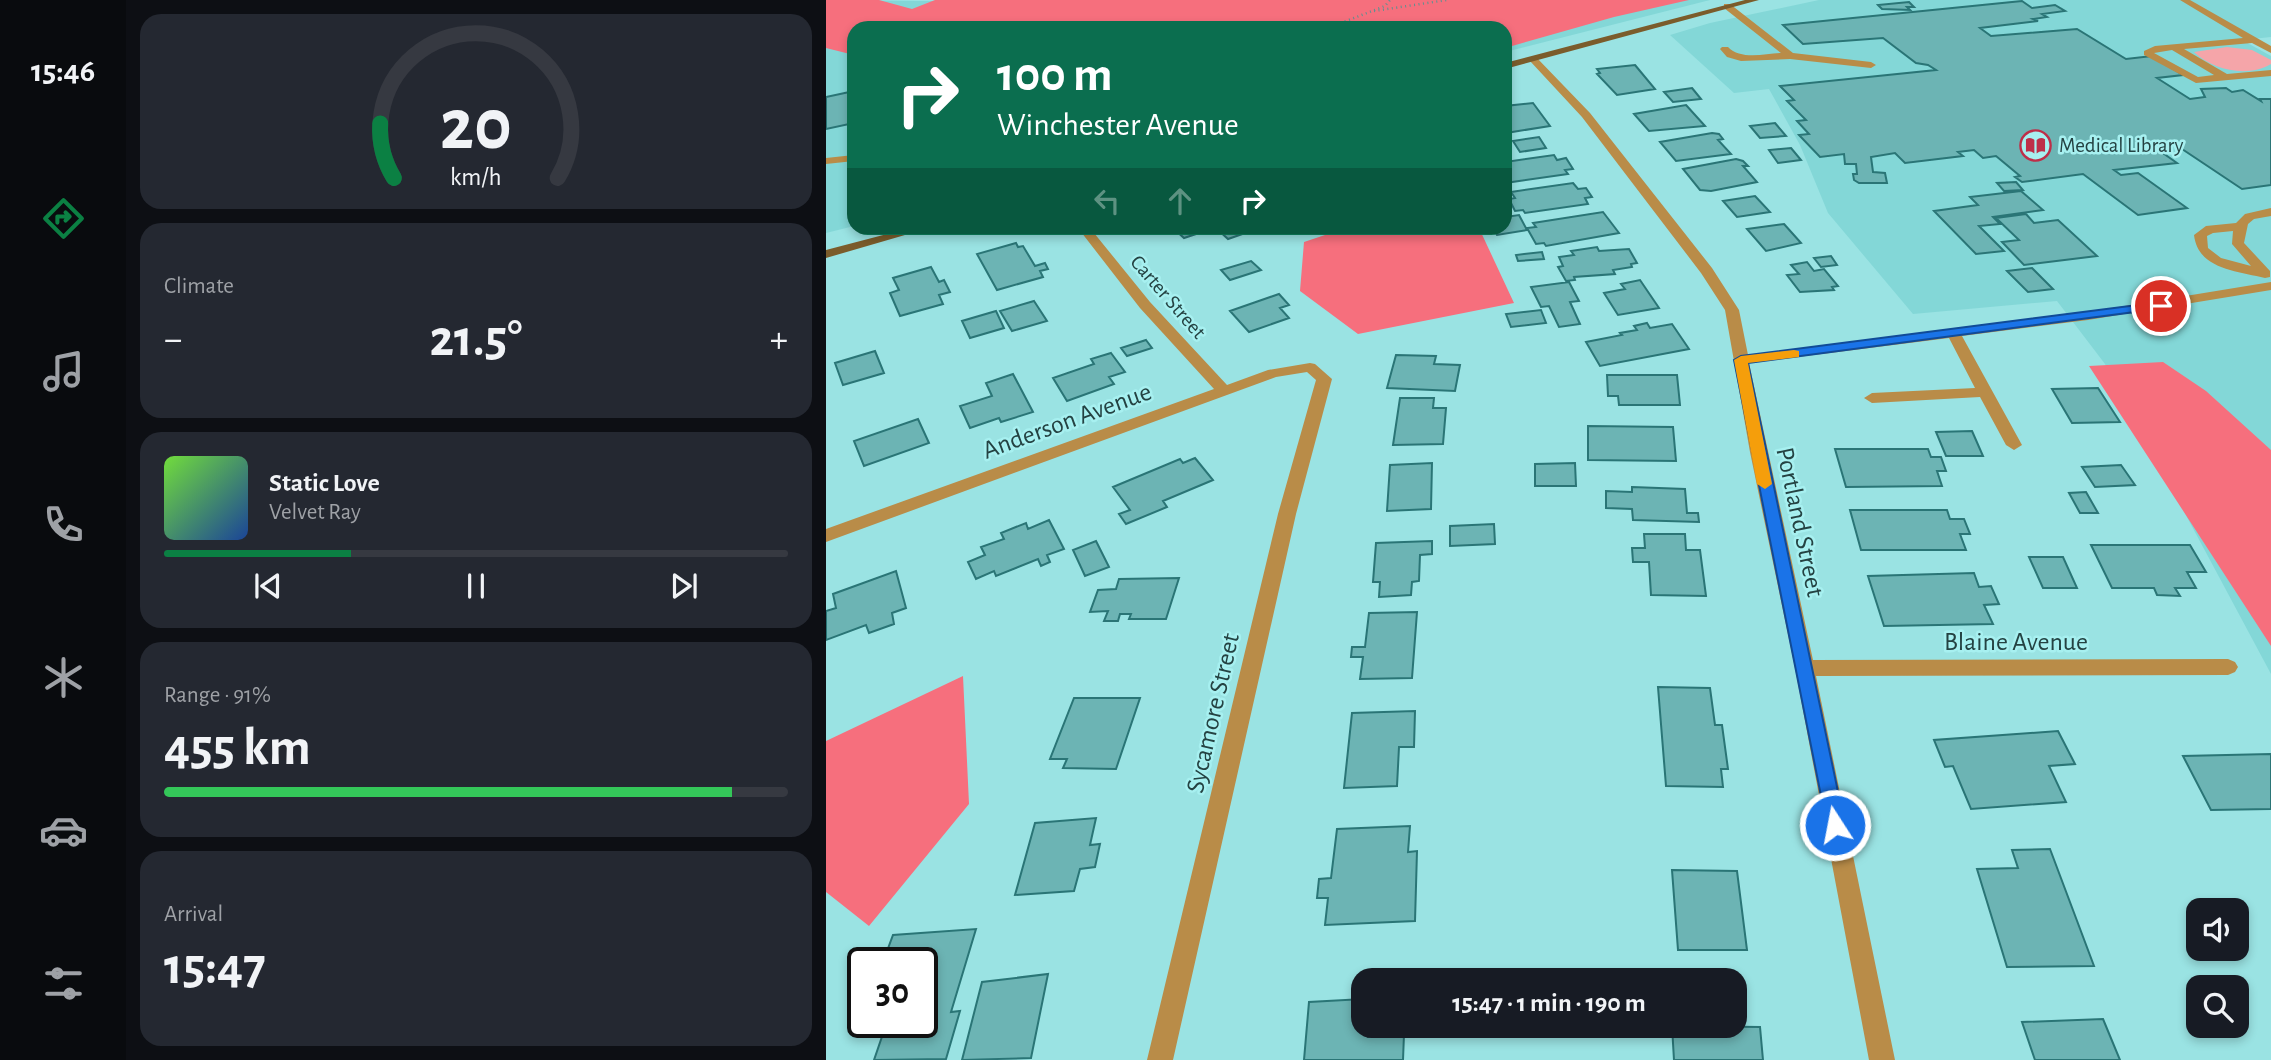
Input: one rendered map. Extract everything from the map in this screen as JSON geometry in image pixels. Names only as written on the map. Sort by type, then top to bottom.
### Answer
[{"type":"main road","points":[[1512,64],[1755,0]]},
{"type":"main road","points":[[826,254],[893,235]]},
{"type":"street","points":[[2184,0],[2271,50]]},
{"type":"street","points":[[1727,6],[1790,56]]},
{"type":"street","points":[[2252,40],[2147,52],[2191,79],[2271,73]]},
{"type":"street","points":[[2173,47],[2226,78]]},
{"type":"street","points":[[1725,49],[1730,55],[1741,58],[1790,56],[1871,65]]},
{"type":"street","name":"Portland Street","points":[[1533,58],[1586,115],[1707,271],[1732,310],[1882,1060]]},
{"type":"street","points":[[826,161],[847,159]]},
{"type":"street","points":[[2269,280],[2238,244],[2239,227],[2248,217],[2271,212]]},
{"type":"street","points":[[2239,227],[2210,229],[2200,235],[2202,249],[2216,261],[2269,280]]},
{"type":"street","name":"Carter Street","points":[[1090,235],[1145,305],[1224,391]]},
{"type":"street","points":[[1741,360],[2161,306],[2269,280]]},
{"type":"street","points":[[1953,333],[2014,445]]},
{"type":"street","name":"Anderson Avenue","points":[[826,536],[1273,373],[1310,367],[1324,379]]},
{"type":"street","name":"Sycamore Street","points":[[1160,1060],[1287,514],[1324,379]]},
{"type":"street","points":[[1872,398],[1986,392]]},
{"type":"street","name":"Blaine Avenue","points":[[1805,668],[2228,667]]},
{"type":"path","points":[[1347,21],[1385,6],[1390,0]]},
{"type":"path","points":[[1374,11],[1447,0]]},
{"type":"shaded area","points":[[826,0],[1710,0],[1512,50],[1512,21],[847,21],[847,228],[826,233]]},
{"type":"shaded area","points":[[826,0],[879,0],[912,9],[935,0],[1689,0],[1614,17],[1512,46],[1512,21],[847,21],[847,53],[826,48]]},
{"type":"shaded area","points":[[1819,0],[2271,0],[2271,37],[2242,40],[2271,56],[2271,674],[2105,364],[2057,301],[1913,314],[1828,213],[1800,145],[1769,89],[1734,93],[1670,35],[1710,23]]},
{"type":"shaded area","points":[[2227,47],[2252,50],[2271,60],[2271,64],[2252,71],[2231,70],[2211,63],[2194,52]]},
{"type":"shaded area","points":[[1325,235],[1482,235],[1514,303],[1358,334],[1300,291],[1304,242]]},
{"type":"shaded area","points":[[2163,362],[2206,391],[2271,450],[2271,646],[2089,366]]},
{"type":"shaded area","points":[[963,676],[969,804],[869,926],[826,892],[826,741]]},
{"type":"building","points":[[2022,1],[2032,8],[2055,5],[2065,11],[2042,14],[2047,17],[2033,19],[2038,21],[1980,28],[1991,36],[2077,29],[2126,59],[2152,56],[2183,75],[2157,78],[2190,99],[2205,97],[2201,89],[2226,88],[2232,92],[2243,90],[2261,101],[2260,99],[2271,99],[2271,185],[2242,189],[2173,143],[2153,146],[2177,163],[2114,170],[2121,175],[2138,173],[2187,208],[2138,215],[2083,174],[2022,182],[2015,177],[2020,176],[1996,156],[1983,158],[1974,150],[1958,152],[1963,156],[1905,163],[1895,153],[1871,157],[1873,172],[1885,173],[1887,183],[1859,183],[1854,180],[1853,174],[1857,174],[1856,164],[1845,164],[1844,154],[1820,157],[1799,135],[1809,134],[1797,121],[1806,120],[1787,101],[1794,100],[1780,86],[1936,70],[1916,63],[1883,38],[1803,44],[1783,25]]},
{"type":"building","points":[[1909,2],[1914,7],[1907,7],[1910,10],[1882,9],[1878,5]]},
{"type":"building","points":[[1635,65],[1655,89],[1617,95],[1597,74],[1600,73],[1597,69]]},
{"type":"building","points":[[1692,88],[1701,99],[1673,102],[1664,92]]},
{"type":"building","points":[[847,92],[847,124],[826,129],[826,97]]},
{"type":"building","points":[[1533,103],[1550,126],[1512,132],[1512,105]]},
{"type":"building","points":[[1686,105],[1705,126],[1649,131],[1634,114]]},
{"type":"building","points":[[1775,123],[1786,136],[1760,138],[1750,126]]},
{"type":"building","points":[[1719,134],[1723,139],[1718,140],[1731,154],[1676,161],[1660,142]]},
{"type":"building","points":[[1539,137],[1546,148],[1520,152],[1513,141]]},
{"type":"building","points":[[1791,148],[1801,160],[1778,163],[1769,150]]},
{"type":"building","points":[[1554,155],[1557,160],[1566,158],[1573,169],[1565,170],[1568,174],[1512,182],[1512,161]]},
{"type":"building","points":[[1736,159],[1748,166],[1743,166],[1757,182],[1711,191],[1700,190],[1683,169]]},
{"type":"building","points":[[2016,182],[2023,190],[2004,191],[1997,183]]},
{"type":"building","points":[[1573,183],[1578,189],[1586,188],[1592,197],[1585,198],[1588,204],[1525,213],[1523,210],[1515,211],[1512,192]]},
{"type":"building","points":[[2021,191],[2043,210],[1993,217],[2000,224],[1979,226],[2004,251],[1976,254],[1934,211],[1978,205],[1970,197]]},
{"type":"building","points":[[1755,196],[1770,212],[1737,217],[1723,201]]},
{"type":"building","points":[[1603,212],[1619,233],[1546,246],[1544,243],[1536,244],[1527,228],[1536,227],[1533,223]]},
{"type":"building","points":[[2026,214],[2034,223],[2058,220],[2097,256],[2024,265],[2002,242],[2019,240],[1996,218]]},
{"type":"building","points":[[1519,215],[1527,230],[1512,232],[1512,216]]},
{"type":"building","points":[[1784,224],[1801,243],[1766,251],[1747,229]]},
{"type":"building","points":[[1224,235],[1240,235],[1228,239]]},
{"type":"building","points":[[1016,243],[1018,247],[1023,246],[1035,266],[1045,263],[1048,269],[1040,271],[1043,277],[997,290],[977,254]]},
{"type":"building","points":[[1597,247],[1599,251],[1629,249],[1637,263],[1631,264],[1632,267],[1613,270],[1615,274],[1574,277],[1575,280],[1566,281],[1558,267],[1563,266],[1559,257],[1574,255],[1571,251]]},
{"type":"building","points":[[1542,252],[1544,259],[1518,261],[1516,255]]},
{"type":"building","points":[[1831,256],[1837,265],[1821,267],[1814,258]]},
{"type":"building","points":[[1251,261],[1261,270],[1230,280],[1221,270]]},
{"type":"building","points":[[1807,262],[1814,271],[1824,269],[1838,286],[1832,287],[1834,290],[1800,292],[1787,275],[1799,274],[1791,265]]},
{"type":"building","points":[[931,267],[939,282],[944,280],[950,292],[939,295],[943,304],[900,316],[890,293],[899,290],[893,278]]},
{"type":"building","points":[[2032,268],[2053,289],[2028,292],[2007,271]]},
{"type":"building","points":[[1640,280],[1659,308],[1618,315],[1604,293],[1625,289],[1621,284]]},
{"type":"building","points":[[1569,282],[1579,301],[1570,302],[1580,324],[1559,327],[1549,306],[1541,307],[1531,287]]},
{"type":"building","points":[[1279,294],[1289,305],[1280,308],[1289,318],[1249,332],[1230,311]]},
{"type":"building","points":[[1034,301],[1047,321],[1012,331],[1000,311]]},
{"type":"building","points":[[1541,310],[1546,323],[1511,327],[1506,314]]},
{"type":"building","points":[[996,311],[1004,328],[970,338],[962,321]]},
{"type":"building","points":[[1647,323],[1650,328],[1672,324],[1689,349],[1600,366],[1586,342],[1622,335],[1620,333],[1637,330],[1634,326]]},
{"type":"building","points":[[1146,340],[1152,348],[1127,356],[1121,348]]},
{"type":"building","points":[[875,351],[884,373],[843,385],[835,363]]},
{"type":"building","points":[[1111,353],[1125,372],[1109,377],[1114,384],[1067,401],[1053,378],[1094,364],[1091,359]]},
{"type":"building","points":[[1396,355],[1436,356],[1434,364],[1460,365],[1455,391],[1387,388]]},
{"type":"building","points":[[1013,374],[1033,412],[1001,422],[999,418],[970,428],[960,406],[992,396],[986,383]]},
{"type":"building","points":[[1607,375],[1677,375],[1680,405],[1619,405],[1618,396],[1608,396]]},
{"type":"building","points":[[2098,388],[2120,422],[2072,423],[2052,389]]},
{"type":"building","points":[[1400,398],[1434,398],[1433,408],[1446,408],[1443,444],[1393,445]]},
{"type":"building","points":[[918,419],[929,443],[864,466],[854,441]]},
{"type":"building","points":[[1588,426],[1673,427],[1676,461],[1588,460]]},
{"type":"building","points":[[1972,431],[1983,456],[1946,456],[1936,432]]},
{"type":"building","points":[[1835,449],[1928,449],[1931,457],[1941,457],[1946,471],[1937,471],[1942,486],[1846,487]]},
{"type":"building","points":[[1195,458],[1213,480],[1163,501],[1167,507],[1126,524],[1119,514],[1130,510],[1113,487],[1180,459],[1183,463]]},
{"type":"building","points":[[1432,463],[1431,509],[1387,511],[1390,465]]},
{"type":"building","points":[[1575,463],[1576,486],[1535,486],[1535,464]]},
{"type":"building","points":[[2121,465],[2135,485],[2095,487],[2082,467]]},
{"type":"building","points":[[1632,487],[1685,489],[1687,513],[1698,513],[1699,522],[1633,520],[1632,509],[1606,508],[1606,491],[1632,492]]},
{"type":"building","points":[[2086,492],[2098,513],[2080,513],[2069,493]]},
{"type":"building","points":[[1850,510],[1947,510],[1950,519],[1964,519],[1970,534],[1960,534],[1966,550],[1861,550]]},
{"type":"building","points":[[1049,520],[1064,549],[1047,555],[1050,562],[1041,566],[1038,559],[996,576],[994,571],[976,579],[968,562],[985,555],[981,547],[1004,539],[1001,533],[1026,523],[1028,529]]},
{"type":"building","points":[[1494,524],[1495,544],[1450,546],[1450,526]]},
{"type":"building","points":[[1644,534],[1685,534],[1686,550],[1700,550],[1706,596],[1651,595],[1649,562],[1633,562],[1632,548],[1645,548]]},
{"type":"building","points":[[1096,541],[1109,567],[1085,576],[1073,550]]},
{"type":"building","points":[[1432,541],[1432,554],[1420,555],[1419,581],[1412,582],[1411,595],[1379,597],[1380,582],[1373,582],[1376,543]]},
{"type":"building","points":[[2091,545],[2190,545],[2206,572],[2187,572],[2196,588],[2175,588],[2180,596],[2157,595],[2154,588],[2112,588]]},
{"type":"building","points":[[2029,557],[2063,557],[2077,588],[2043,588]]},
{"type":"building","points":[[896,571],[906,608],[892,613],[894,624],[869,633],[866,625],[826,640],[826,611],[836,608],[833,594]]},
{"type":"building","points":[[1974,573],[1979,587],[1991,586],[1999,604],[1984,605],[1993,624],[1884,626],[1868,576]]},
{"type":"building","points":[[1179,578],[1166,619],[1129,619],[1131,614],[1120,614],[1118,621],[1104,621],[1108,611],[1090,612],[1098,590],[1116,589],[1119,579]]},
{"type":"building","points":[[1417,612],[1412,678],[1360,679],[1363,657],[1351,657],[1352,647],[1365,647],[1369,613]]},
{"type":"building","points":[[1658,687],[1710,688],[1715,725],[1722,725],[1728,769],[1721,769],[1723,787],[1666,786]]},
{"type":"building","points":[[1074,698],[1140,698],[1116,769],[1063,768],[1067,759],[1050,759]]},
{"type":"building","points":[[1415,711],[1414,747],[1399,747],[1397,786],[1344,788],[1352,713]]},
{"type":"building","points":[[2058,731],[2075,764],[2049,766],[2066,802],[1971,809],[1953,766],[1945,767],[1934,740]]},
{"type":"building","points":[[2271,754],[2271,809],[2211,810],[2183,756]]},
{"type":"building","points":[[1096,818],[1090,845],[1100,844],[1095,867],[1080,869],[1074,891],[1015,895],[1035,823]]},
{"type":"building","points":[[1410,826],[1408,852],[1417,851],[1415,921],[1325,925],[1328,898],[1317,898],[1319,879],[1331,878],[1337,829]]},
{"type":"building","points":[[2050,849],[2094,966],[2007,967],[1977,869],[2018,868],[2012,850]]},
{"type":"building","points":[[1672,870],[1737,871],[1747,950],[1678,950]]},
{"type":"building","points":[[976,929],[951,1012],[960,1011],[946,1059],[874,1060],[882,1038],[938,1038],[938,947],[889,947],[893,935]]},
{"type":"building","points":[[1048,974],[1031,1058],[962,1060],[982,982]]},
{"type":"building","points":[[1351,1000],[1351,1038],[1404,1038],[1403,1060],[1304,1060],[1309,1002]]},
{"type":"building","points":[[2103,1019],[2120,1060],[2035,1060],[2022,1022]]},
{"type":"building","points":[[1747,1027],[1760,1027],[1763,1060],[1674,1060],[1673,1038],[1747,1038]]},
{"type":"slow traffic","points":[[1765,484],[1741,360],[1794,354]]},
{"type":"place","name":"Medical Library","points":[[2036,145]]},
{"type":"route","points":[[1835,825],[1741,360],[2161,306]]}]
